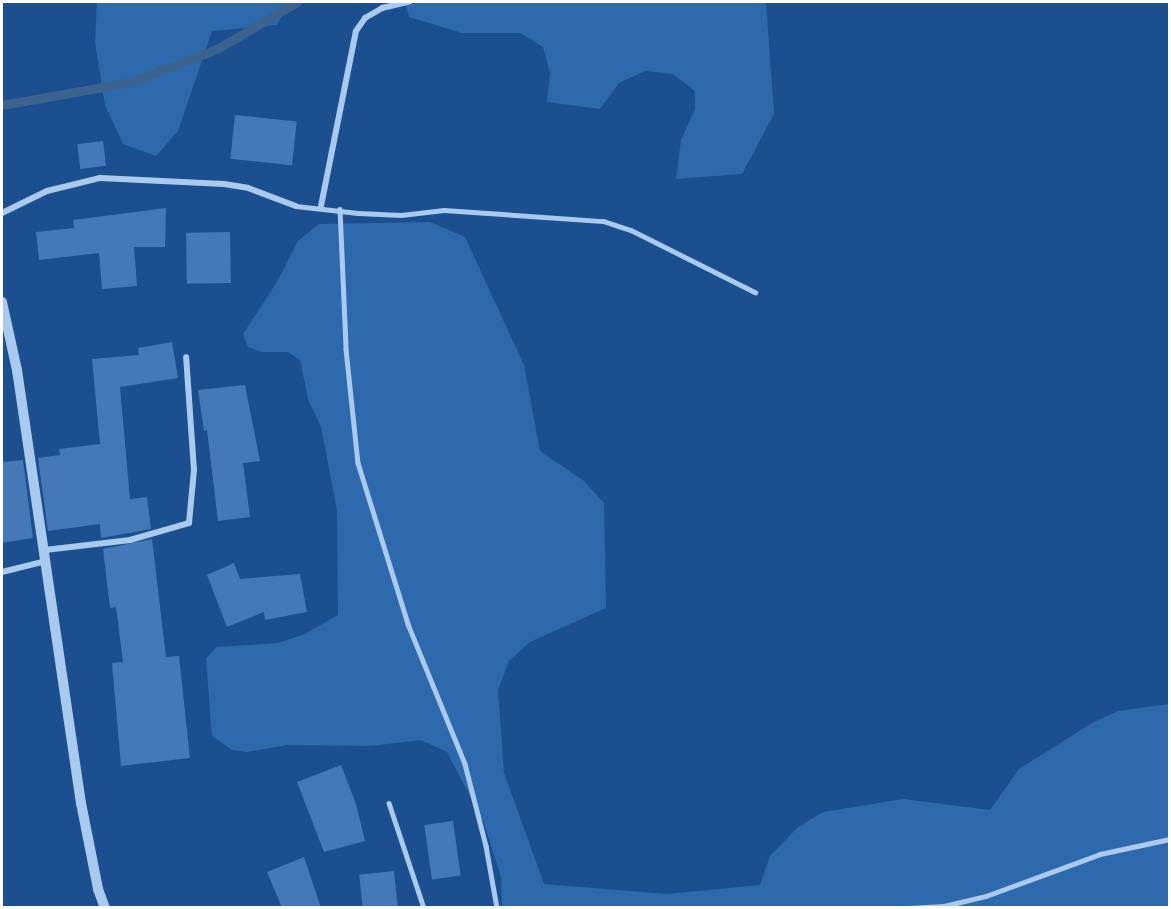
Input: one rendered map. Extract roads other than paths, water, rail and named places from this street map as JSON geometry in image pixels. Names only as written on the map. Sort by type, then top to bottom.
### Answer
[{"type":"street","points":[[321,206],[356,31],[365,18],[382,8],[409,2]]},
{"type":"street","points":[[2,213],[47,191],[100,177],[224,184],[248,188],[296,206]]},
{"type":"street","points":[[2,302],[17,370],[81,802],[98,890],[105,908]]},
{"type":"street","points":[[45,550],[130,540],[177,529],[189,523],[194,470],[186,357]]},
{"type":"street","points":[[2,572],[47,561]]},
{"type":"lane","points":[[296,206],[321,206],[401,215],[444,210],[603,221],[631,230],[755,292]]},
{"type":"lane","points":[[340,209],[347,360],[358,463],[408,624],[465,764],[486,846],[496,908]]},
{"type":"lane","points":[[389,803],[424,908]]},
{"type":"lane","points":[[908,908],[944,906],[986,896],[1100,854],[1170,839]]},
{"type":"waterway","points":[[2,105],[131,82],[217,49],[297,2]]}]
